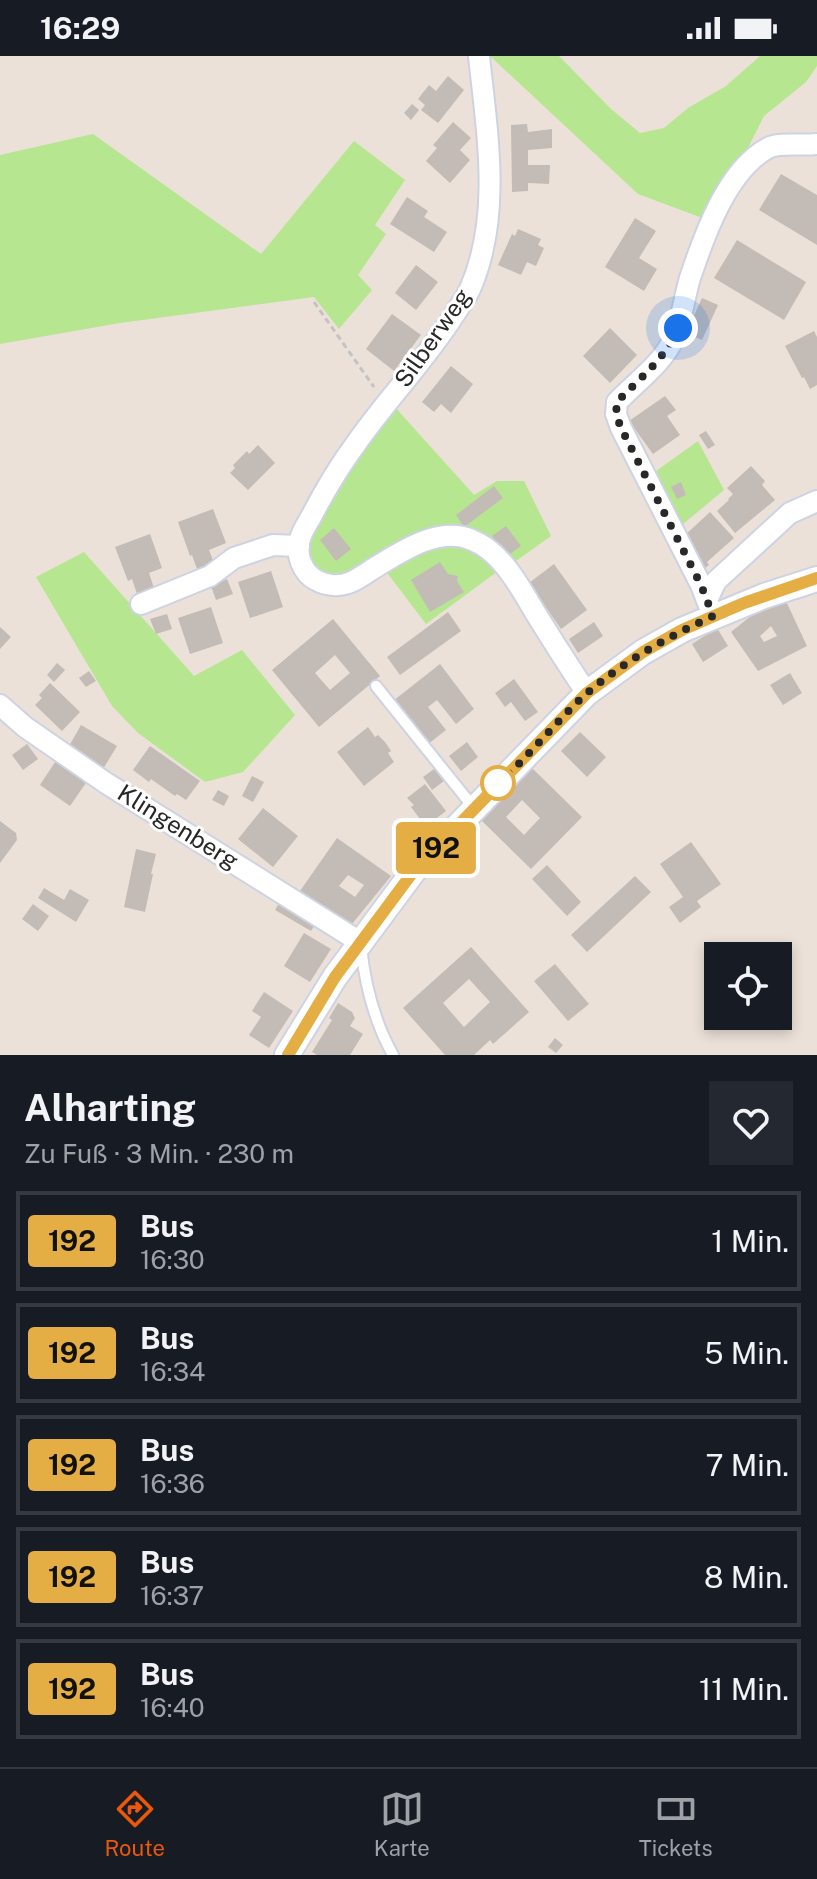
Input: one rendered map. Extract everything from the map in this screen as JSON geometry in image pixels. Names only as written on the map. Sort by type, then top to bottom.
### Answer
[{"type":"street","name":"Silberweg","points":[[299,546],[299,540],[326,487],[356,443],[442,334],[469,291],[481,258],[487,225],[489,169],[479,56]]},
{"type":"street","points":[[710,608],[621,428],[616,414],[617,402],[665,354],[673,341],[690,279],[712,223],[735,179],[771,146],[817,144]]},
{"type":"street","points":[[710,608],[716,581],[781,521],[800,507],[817,501]]},
{"type":"street","points":[[141,604],[210,576],[234,558],[273,545],[299,546],[298,555],[310,577],[337,585],[351,582],[425,541],[458,536],[488,549],[506,568],[587,693]]},
{"type":"street","points":[[287,1055],[335,977],[413,872],[587,693],[710,608],[764,596],[817,579]]},
{"type":"street","name":"Klingenberg","points":[[0,705],[25,727],[106,783],[360,942]]},
{"type":"lane","points":[[376,686],[474,808]]},
{"type":"lane","points":[[360,942],[365,980],[375,1015],[393,1055]]},
{"type":"path","points":[[314,302],[375,388],[389,401]]},
{"type":"green space","points":[[490,56],[559,56],[611,109],[640,133],[664,128],[688,108],[726,86],[760,56],[817,56],[817,66],[806,82],[764,116],[743,158],[705,219],[638,194]]},
{"type":"green space","points":[[93,134],[261,254],[354,141],[405,180],[375,225],[386,234],[358,275],[372,290],[339,329],[314,297],[120,323],[0,344],[0,155]]},
{"type":"green space","points":[[394,406],[474,495],[497,481],[524,481],[551,536],[509,566],[464,530],[342,579],[317,573],[310,564],[306,550],[329,493]]},
{"type":"green space","points":[[698,441],[724,490],[677,529],[652,474]]},
{"type":"green space","points":[[447,545],[475,548],[498,571],[426,624],[385,570],[429,549]]},
{"type":"green space","points":[[84,552],[194,676],[242,650],[295,715],[243,772],[205,782],[138,733],[112,706],[36,577]]},
{"type":"building","points":[[448,76],[464,90],[438,123],[421,110],[425,105],[418,99],[429,85],[436,91]]},
{"type":"building","points":[[412,104],[419,110],[411,120],[404,113]]},
{"type":"building","points":[[453,122],[471,138],[460,150],[470,160],[450,183],[426,161],[437,148],[433,145]]},
{"type":"building","points":[[527,124],[528,132],[552,129],[552,148],[528,150],[528,165],[550,165],[549,184],[528,183],[528,191],[512,192],[511,125]]},
{"type":"building","points":[[781,174],[817,195],[817,245],[759,210]]},
{"type":"building","points":[[407,197],[428,211],[424,217],[447,232],[434,252],[390,224]]},
{"type":"building","points":[[635,218],[656,231],[639,258],[657,269],[644,291],[605,267]]},
{"type":"building","points":[[518,229],[541,239],[538,245],[544,248],[536,266],[527,262],[521,275],[498,265],[512,234],[515,236]]},
{"type":"building","points":[[737,240],[806,282],[784,320],[714,278]]},
{"type":"building","points":[[416,265],[438,282],[416,310],[395,293]]},
{"type":"building","points":[[702,298],[718,305],[702,340],[686,333]]},
{"type":"building","points":[[392,314],[421,335],[394,371],[366,349]]},
{"type":"building","points":[[610,328],[637,355],[610,383],[583,356]]},
{"type":"building","points":[[814,331],[817,337],[817,385],[810,389],[785,346]]},
{"type":"building","points":[[451,366],[473,384],[451,413],[441,404],[434,412],[422,402]]},
{"type":"building","points":[[665,396],[676,410],[667,416],[680,435],[653,454],[629,421]]},
{"type":"building","points":[[706,431],[715,445],[708,449],[699,435]]},
{"type":"building","points":[[258,445],[275,463],[248,490],[230,473],[235,468],[233,465],[247,451],[249,454]]},
{"type":"building","points":[[751,466],[765,481],[762,485],[775,500],[735,533],[717,511],[733,494],[727,488]]},
{"type":"building","points":[[681,482],[686,495],[677,499],[671,487]]},
{"type":"building","points":[[494,486],[503,498],[464,527],[456,515]]},
{"type":"building","points":[[213,509],[226,543],[209,550],[214,563],[197,569],[178,522]]},
{"type":"building","points":[[710,512],[734,538],[700,572],[691,554],[696,550],[683,537]]},
{"type":"building","points":[[506,526],[521,546],[507,556],[492,536]]},
{"type":"building","points":[[334,528],[351,549],[336,561],[320,540]]},
{"type":"building","points":[[150,534],[162,568],[149,573],[154,588],[137,594],[132,579],[128,581],[115,547]]},
{"type":"building","points":[[440,562],[448,574],[458,576],[457,581],[464,592],[430,612],[411,580]]},
{"type":"building","points":[[554,564],[587,610],[561,629],[529,583]]},
{"type":"building","points":[[271,571],[283,607],[250,618],[238,582]]},
{"type":"building","points":[[227,579],[233,594],[216,600],[211,586]]},
{"type":"building","points":[[785,599],[807,646],[758,671],[731,632],[762,607]],"holes":[[[771,626],[777,636],[764,642],[760,636]]]},
{"type":"building","points":[[211,607],[223,643],[190,654],[178,618]]},
{"type":"building","points":[[448,612],[461,631],[400,675],[387,657]]},
{"type":"building","points":[[167,614],[172,629],[156,634],[150,619]]},
{"type":"building","points":[[333,619],[380,676],[319,727],[272,670]],"holes":[[[335,655],[350,673],[330,690],[315,673]]]},
{"type":"building","points":[[594,622],[603,636],[578,653],[569,639]]},
{"type":"building","points":[[0,627],[11,637],[0,649]]},
{"type":"building","points":[[717,628],[728,646],[703,662],[692,644]]},
{"type":"building","points":[[57,663],[65,670],[54,682],[47,675]]},
{"type":"building","points":[[440,664],[474,709],[456,724],[437,700],[428,707],[446,730],[427,745],[393,701]]},
{"type":"building","points":[[89,671],[96,681],[86,687],[79,678]]},
{"type":"building","points":[[790,673],[802,693],[783,705],[770,685]]},
{"type":"building","points":[[514,679],[538,712],[525,721],[511,702],[505,707],[495,693]]},
{"type":"building","points":[[50,683],[80,712],[62,731],[35,705]]},
{"type":"building","points":[[81,725],[117,746],[103,769],[68,748]]},
{"type":"building","points":[[368,727],[375,737],[378,735],[385,742],[394,762],[364,786],[337,752]]},
{"type":"building","points":[[580,732],[606,757],[587,777],[561,751]]},
{"type":"building","points":[[467,742],[478,757],[461,771],[449,756]]},
{"type":"building","points":[[27,744],[38,759],[23,770],[12,755]]},
{"type":"building","points":[[150,746],[200,781],[186,800],[151,779],[149,782],[133,770]]},
{"type":"building","points":[[57,759],[88,780],[70,806],[40,785]]},
{"type":"building","points":[[532,768],[582,817],[531,869],[481,820]],"holes":[[[522,800],[540,818],[524,835],[506,817]]]},
{"type":"building","points":[[434,769],[444,781],[432,790],[423,777]]},
{"type":"building","points":[[252,776],[264,782],[253,802],[242,796]]},
{"type":"building","points":[[425,784],[446,811],[429,824],[426,821],[423,823],[407,798]]},
{"type":"building","points":[[218,790],[229,796],[224,806],[212,800]]},
{"type":"building","points":[[263,808],[298,836],[273,867],[238,839]]},
{"type":"building","points":[[0,821],[16,833],[17,840],[0,863]]},
{"type":"building","points":[[337,838],[391,876],[352,924],[300,891]],"holes":[[[348,875],[364,885],[355,897],[339,886]]]},
{"type":"building","points":[[691,842],[721,884],[697,901],[701,907],[680,923],[669,907],[683,897],[660,864]]},
{"type":"building","points":[[136,849],[156,854],[145,912],[124,907]]},
{"type":"building","points":[[547,865],[581,902],[567,916],[532,879]]},
{"type":"building","points":[[635,876],[651,892],[587,952],[571,935]]},
{"type":"building","points":[[44,888],[64,900],[70,889],[89,900],[76,922],[38,898]]},
{"type":"building","points":[[281,900],[317,921],[311,931],[275,910]]},
{"type":"building","points":[[33,904],[49,916],[38,931],[22,919]]},
{"type":"building","points":[[304,933],[331,949],[310,982],[284,966]]},
{"type":"building","points":[[471,947],[529,1012],[493,1044],[490,1040],[474,1055],[445,1055],[403,1008]],"holes":[[[469,979],[490,1002],[464,1027],[443,1003]]]},
{"type":"building","points":[[555,964],[589,1004],[568,1021],[534,981]]},
{"type":"building","points":[[264,992],[293,1011],[269,1048],[249,1035],[261,1017],[252,1011]]},
{"type":"building","points":[[338,1003],[352,1012],[355,1018],[350,1026],[363,1034],[350,1055],[317,1055],[312,1052],[332,1020],[329,1018]]},
{"type":"building","points":[[555,1038],[563,1045],[556,1053],[548,1047]]},
{"type":"bus line","name":"192","points":[[288,1055],[335,977],[413,872],[587,693],[626,663],[682,630],[744,603],[817,578]]},
{"type":"route","points":[[498,783],[587,693],[643,652],[713,616],[701,585],[616,414],[617,402],[665,354],[678,328]]}]
